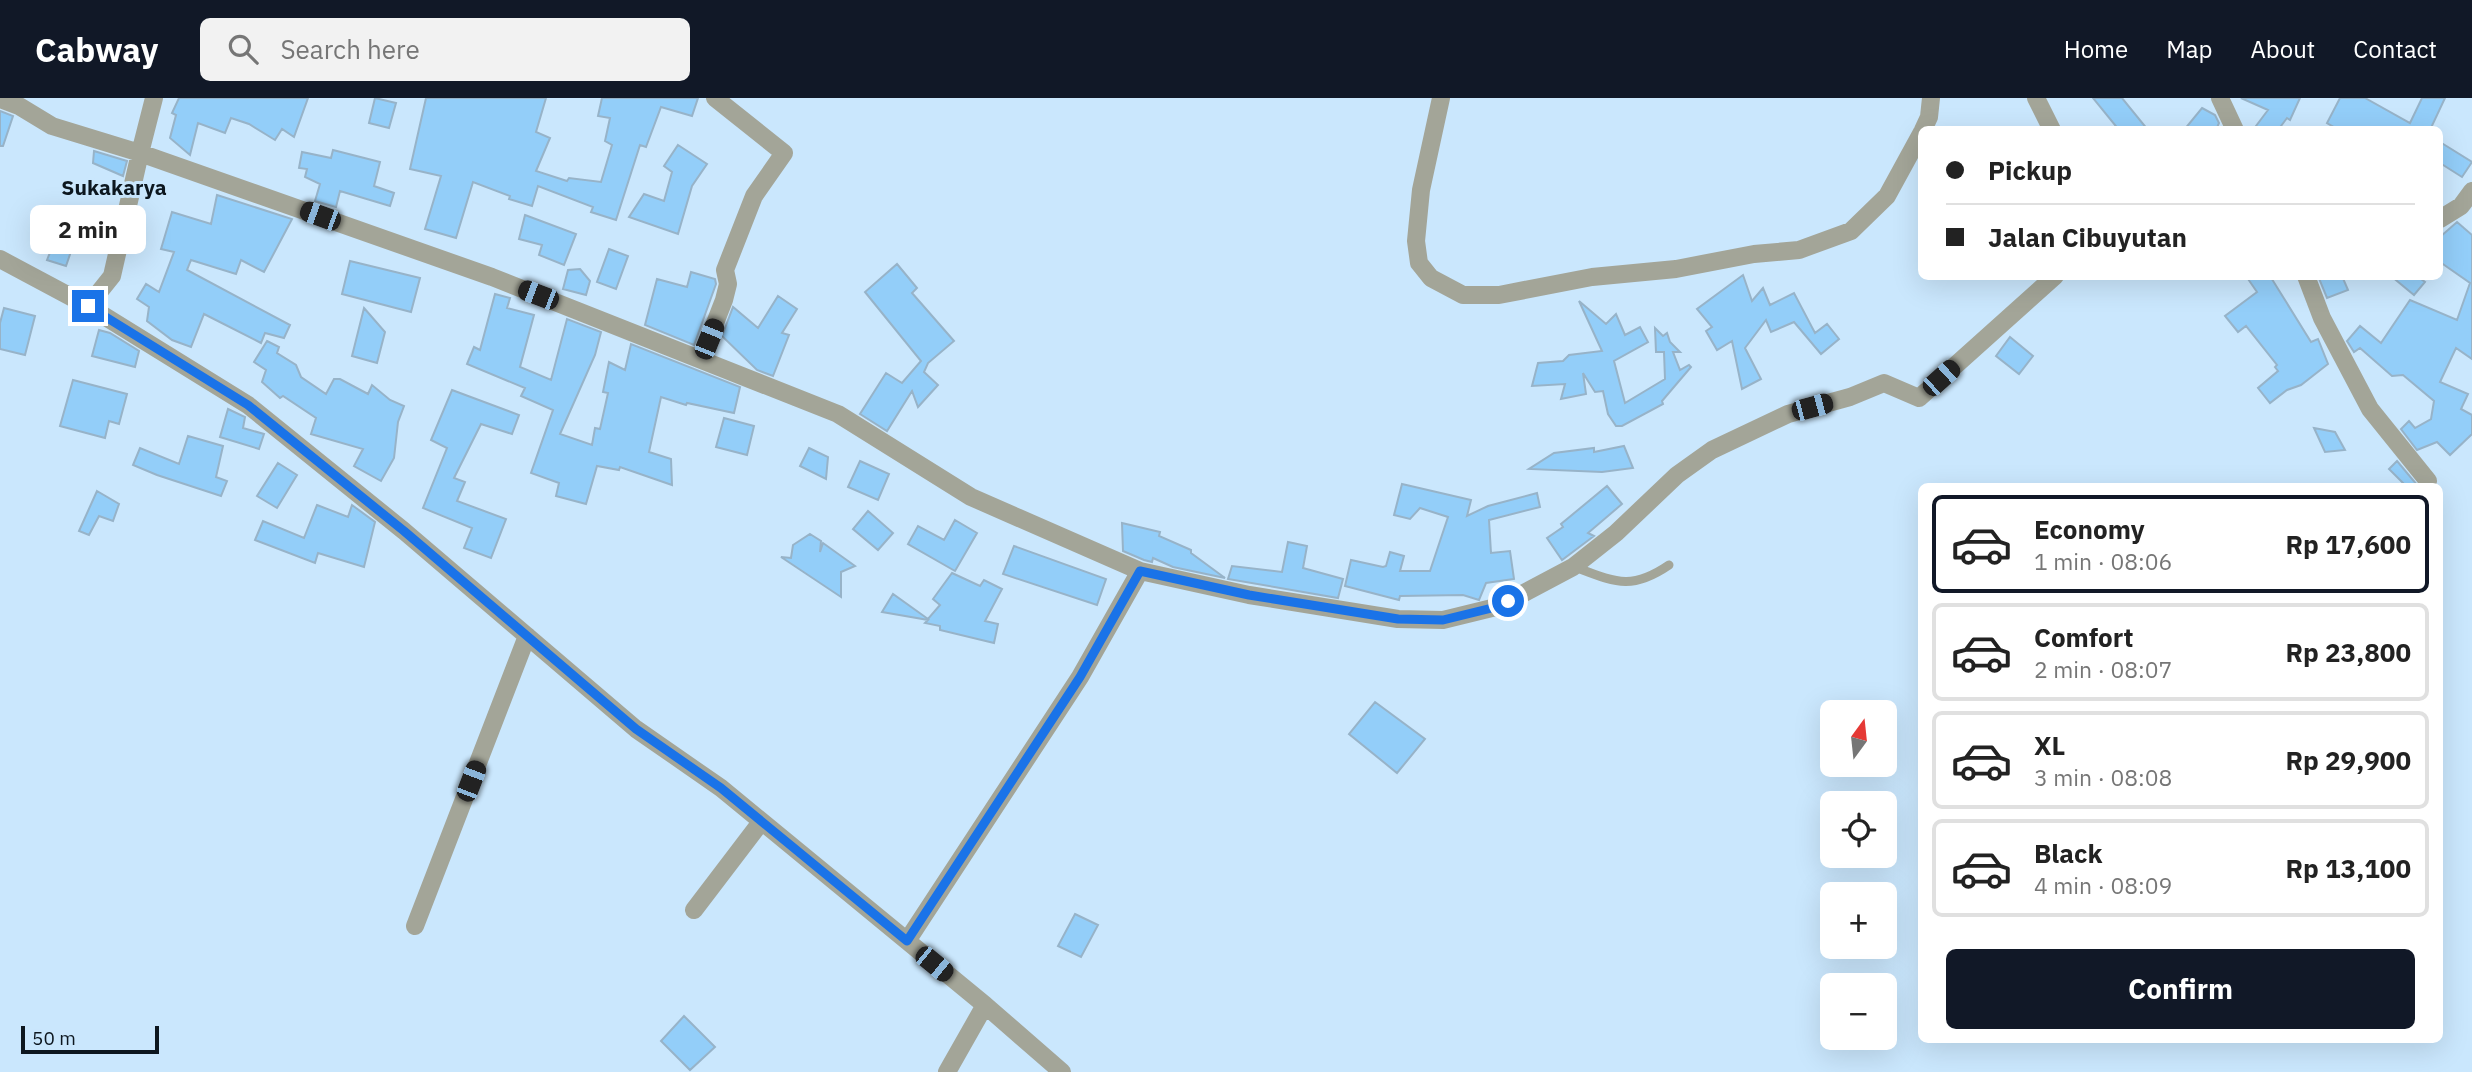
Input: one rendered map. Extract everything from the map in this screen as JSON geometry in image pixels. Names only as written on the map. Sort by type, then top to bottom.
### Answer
[{"type":"street","points":[[88,306],[112,276],[154,98]]},
{"type":"street","points":[[701,359],[724,299],[728,284],[725,270],[754,196],[784,153],[715,98]]},
{"type":"street","points":[[1441,98],[1421,190],[1416,241],[1419,263],[1431,278],[1463,295],[1499,295],[1592,276],[1675,269],[1754,254],[1799,250],[1852,231],[1887,196],[1918,138]]},
{"type":"street","points":[[1924,126],[1929,117],[1931,98]]},
{"type":"street","points":[[2036,98],[2050,126]]},
{"type":"street","points":[[2220,98],[2233,126]]},
{"type":"street","points":[[0,99],[19,106],[52,126],[140,153],[492,277],[838,414],[971,497],[1140,571],[1249,595],[1398,619],[1443,620],[1492,608],[1573,567],[1616,533],[1677,475],[1712,450],[1754,428],[1788,414],[1850,397],[1884,383],[1919,398],[2050,280]]},
{"type":"street","points":[[2443,217],[2461,206],[2472,191]]},
{"type":"street","points":[[0,259],[88,306],[248,405],[404,531],[636,729],[721,788],[985,1005],[1062,1072]]},
{"type":"street","points":[[2308,280],[2327,328],[2370,409],[2428,481]]},
{"type":"street","points":[[907,941],[1080,677],[1140,571]]},
{"type":"street","points":[[415,926],[527,636]]},
{"type":"street","points":[[694,909],[761,822]]},
{"type":"street","points":[[947,1072],[985,1005]]},
{"type":"lane","points":[[1573,567],[1630,583],[1649,579],[1669,565]]},
{"type":"building","points":[[179,98],[308,98],[294,137],[282,129],[275,140],[249,124],[231,118],[225,133],[198,123],[190,155],[170,138],[176,115],[172,113]]},
{"type":"building","points":[[375,98],[396,103],[389,128],[369,123]]},
{"type":"building","points":[[426,98],[546,98],[536,132],[550,138],[536,171],[567,181],[569,178],[601,182],[612,145],[605,141],[610,118],[598,116],[602,98],[698,98],[692,116],[661,107],[646,147],[640,145],[616,220],[591,212],[593,207],[538,186],[532,206],[509,199],[510,196],[473,182],[456,238],[425,229],[441,176],[410,169]]},
{"type":"building","points":[[2093,98],[2122,98],[2145,126],[2116,126]]},
{"type":"building","points":[[2241,98],[2300,98],[2290,120],[2287,118],[2281,126],[2256,126],[2268,110]]},
{"type":"building","points":[[2340,98],[2365,98],[2410,123],[2422,98],[2445,98],[2432,126],[2332,126],[2327,123]]},
{"type":"building","points":[[2202,108],[2215,115],[2219,123],[2218,126],[2187,126]]},
{"type":"building","points":[[0,111],[13,116],[3,146],[0,146]]},
{"type":"building","points":[[2443,144],[2472,162],[2462,177],[2443,165]]},
{"type":"building","points":[[678,145],[707,164],[692,186],[678,234],[629,217],[644,194],[664,201],[672,172],[664,166]]},
{"type":"building","points":[[333,150],[380,162],[374,186],[394,193],[390,206],[340,191],[336,207],[315,201],[320,184],[305,177],[307,169],[299,168],[302,152],[331,158]]},
{"type":"building","points":[[94,151],[127,161],[123,176],[93,163]]},
{"type":"building","points":[[217,195],[292,219],[264,272],[241,260],[236,274],[191,260],[187,270],[290,325],[284,338],[265,333],[261,343],[204,314],[191,347],[172,340],[147,321],[149,307],[137,299],[146,284],[159,292],[174,252],[161,249],[172,212],[211,224]]},
{"type":"building","points":[[525,215],[576,234],[564,265],[539,255],[542,245],[519,239]]},
{"type":"building","points":[[41,218],[78,231],[66,266],[47,260],[51,250],[33,245]]},
{"type":"building","points":[[2457,222],[2472,235],[2472,359],[2456,348],[2440,382],[2468,394],[2461,409],[2472,415],[2472,434],[2450,455],[2437,442],[2417,450],[2401,429],[2409,421],[2415,428],[2431,419],[2434,401],[2403,375],[2392,376],[2360,348],[2354,352],[2347,341],[2360,326],[2381,343],[2410,300],[2457,320],[2470,283],[2443,264],[2443,234]]},
{"type":"building","points":[[609,249],[628,256],[616,289],[597,282]]},
{"type":"building","points":[[350,261],[420,278],[411,312],[342,294]]},
{"type":"building","points":[[897,264],[917,288],[912,293],[954,341],[928,363],[924,372],[938,385],[918,407],[912,391],[887,431],[860,414],[886,373],[902,383],[921,361],[865,292]]},
{"type":"building","points":[[580,269],[590,281],[586,295],[563,289],[568,270]]},
{"type":"building","points":[[691,272],[715,279],[716,284],[694,345],[645,325],[657,279],[687,287]]},
{"type":"building","points":[[1743,275],[1752,301],[1763,288],[1770,305],[1794,293],[1815,333],[1827,324],[1839,339],[1821,354],[1794,322],[1771,332],[1766,320],[1745,348],[1761,379],[1742,389],[1732,341],[1717,350],[1706,331],[1712,327],[1697,309]]},
{"type":"building","points":[[2249,280],[2272,280],[2311,342],[2318,339],[2328,364],[2301,385],[2287,390],[2270,403],[2258,388],[2278,371],[2275,367],[2277,365],[2246,326],[2238,332],[2225,316],[2257,292]]},
{"type":"building","points":[[2320,280],[2344,280],[2348,290],[2327,298]]},
{"type":"building","points":[[2396,280],[2425,282],[2414,295]]},
{"type":"building","points":[[495,294],[510,298],[507,308],[534,315],[520,367],[551,380],[567,319],[601,332],[595,355],[560,434],[592,445],[595,428],[600,429],[608,393],[603,392],[609,362],[625,370],[631,344],[740,387],[734,413],[687,403],[686,405],[661,397],[649,452],[671,459],[672,485],[620,467],[619,470],[597,466],[586,504],[556,496],[559,483],[531,473],[553,410],[521,396],[525,388],[467,364],[474,347],[480,350]]},
{"type":"building","points":[[778,296],[797,309],[782,333],[789,335],[773,376],[757,370],[722,336],[733,307],[758,328]]},
{"type":"building","points":[[1579,301],[1606,324],[1616,314],[1625,335],[1640,327],[1648,342],[1614,361],[1625,403],[1665,379],[1664,352],[1656,352],[1655,328],[1663,336],[1667,333],[1670,342],[1680,352],[1673,352],[1680,370],[1689,365],[1691,367],[1662,401],[1663,404],[1622,426],[1616,426],[1608,414],[1603,391],[1595,392],[1583,373],[1586,394],[1561,399],[1565,384],[1532,386],[1538,363],[1563,361],[1569,355],[1602,351]]},
{"type":"building","points":[[4,308],[35,316],[25,355],[0,349],[0,323]]},
{"type":"building","points":[[364,308],[385,332],[377,363],[352,356]]},
{"type":"building","points":[[99,330],[110,333],[139,351],[135,367],[92,356]]},
{"type":"building","points":[[2010,337],[2033,356],[2019,374],[1996,356]]},
{"type":"building","points":[[267,341],[279,347],[277,353],[296,365],[301,377],[326,394],[334,379],[340,379],[368,394],[372,385],[390,400],[404,406],[398,422],[394,458],[381,481],[354,466],[363,449],[311,434],[316,418],[283,396],[280,398],[262,382],[266,370],[254,362]]},
{"type":"building","points":[[73,380],[127,394],[119,424],[109,421],[105,438],[60,426]]},
{"type":"building","points":[[452,390],[519,415],[512,434],[481,424],[454,478],[465,482],[457,501],[506,519],[491,558],[464,548],[472,528],[423,508],[447,448],[431,440]]},
{"type":"building","points":[[228,409],[245,417],[243,428],[264,434],[259,449],[220,437]]},
{"type":"building","points":[[724,418],[754,426],[747,455],[716,447]]},
{"type":"building","points":[[2314,428],[2335,432],[2345,450],[2325,452]]},
{"type":"building","points":[[188,436],[223,446],[216,477],[227,481],[221,496],[133,465],[140,448],[179,464]]},
{"type":"building","points":[[1624,446],[1633,468],[1602,472],[1529,469],[1554,453],[1594,448],[1594,452]]},
{"type":"building","points":[[809,448],[828,457],[826,479],[800,466]]},
{"type":"building","points":[[860,461],[889,474],[878,500],[848,487]]},
{"type":"building","points":[[2397,461],[2415,483],[2403,483],[2389,469]]},
{"type":"building","points":[[278,463],[297,475],[277,508],[257,496]]},
{"type":"building","points":[[1402,484],[1471,500],[1467,516],[1488,506],[1537,493],[1540,507],[1489,520],[1491,553],[1510,551],[1514,579],[1486,583],[1479,600],[1463,595],[1400,596],[1399,600],[1345,586],[1351,560],[1383,567],[1386,566],[1390,552],[1404,556],[1400,571],[1430,571],[1448,517],[1420,508],[1410,519],[1394,515]]},
{"type":"building","points":[[1607,486],[1622,504],[1588,533],[1594,536],[1562,560],[1547,538],[1563,527],[1561,524]]},
{"type":"building","points":[[97,491],[119,504],[113,521],[99,516],[89,535],[79,531]]},
{"type":"building","points":[[317,505],[348,517],[352,505],[375,522],[364,567],[318,553],[315,563],[255,540],[263,521],[304,538]]},
{"type":"building","points":[[868,511],[893,533],[878,550],[853,529]]},
{"type":"building","points":[[955,520],[977,533],[955,571],[908,544],[918,526],[944,540]]},
{"type":"building","points":[[1122,523],[1160,532],[1159,536],[1191,550],[1191,553],[1225,578],[1173,567],[1153,558],[1152,562],[1144,560],[1123,551]]},
{"type":"building","points":[[810,534],[821,541],[820,552],[823,543],[855,566],[841,572],[841,597],[781,557],[791,558],[793,545]]},
{"type":"building","points":[[1288,542],[1307,546],[1303,568],[1343,579],[1338,598],[1228,579],[1232,566],[1282,572]]},
{"type":"building","points":[[1014,546],[1106,579],[1097,605],[1003,574]]},
{"type":"building","points":[[952,573],[980,586],[984,580],[1002,589],[985,621],[998,624],[994,643],[940,630],[940,626],[925,623],[928,620],[882,612],[893,594],[928,619],[940,605],[933,599]]},
{"type":"building","points":[[1375,702],[1425,739],[1397,773],[1349,734]]},
{"type":"building","points":[[1075,914],[1098,925],[1081,957],[1058,946]]},
{"type":"building","points":[[684,1016],[715,1047],[690,1070],[661,1041]]},
{"type":"district","name":"Sukakarya","points":[[114,188]]},
{"type":"route","points":[[88,306],[248,405],[404,531],[636,729],[721,788],[907,941],[1080,677],[1140,571],[1249,595],[1398,619],[1443,620],[1469,615],[1508,601]]}]
